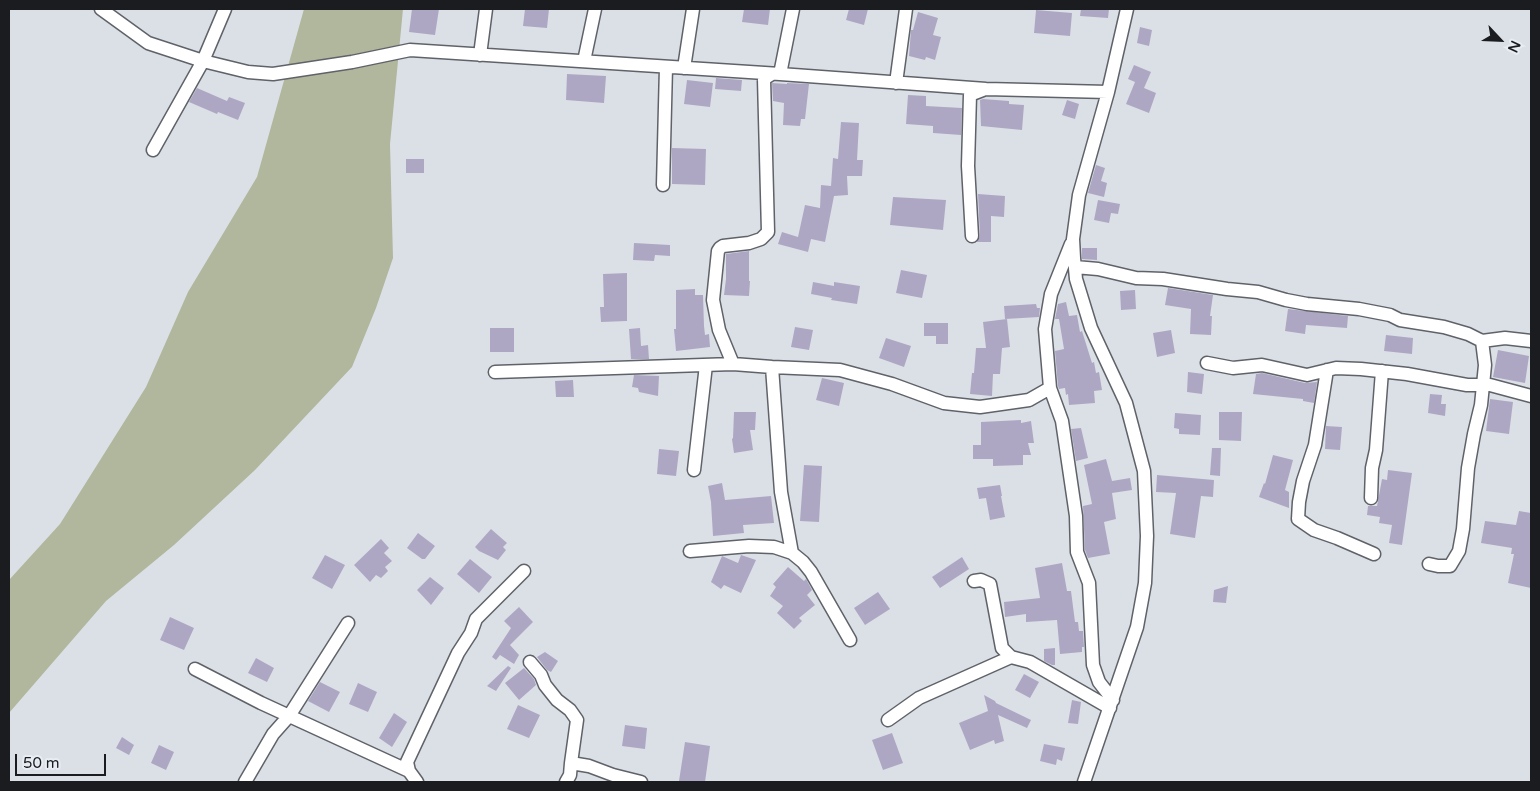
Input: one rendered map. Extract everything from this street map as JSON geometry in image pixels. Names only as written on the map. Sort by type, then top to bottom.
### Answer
[{"type":"street","points":[[101,9],[148,43],[203,61],[248,72],[273,74],[352,62],[410,50],[986,90],[1108,92]]},
{"type":"street","points":[[153,150],[203,61],[225,9]]},
{"type":"street","points":[[480,55],[486,9]]},
{"type":"street","points":[[584,61],[595,9]]},
{"type":"street","points":[[684,68],[693,9]]},
{"type":"street","points":[[733,364],[719,330],[713,300],[718,251],[723,246],[750,243],[761,239],[768,232],[764,80],[776,74],[793,9]]},
{"type":"street","points":[[896,83],[906,9]]},
{"type":"street","points":[[1084,782],[1137,627],[1146,583],[1147,536],[1144,471],[1126,403],[1091,328],[1076,279],[1073,239],[1079,195],[1108,92],[1127,9]]},
{"type":"street","points":[[663,186],[666,67]]},
{"type":"street","points":[[972,236],[968,166],[970,95],[986,90]]},
{"type":"street","points":[[1073,239],[1051,294],[1045,329],[1050,388],[1062,421],[1067,450],[1076,516],[1076,552],[1089,583],[1093,665],[1099,682],[1112,704]]},
{"type":"street","points":[[1075,267],[1098,269],[1136,278],[1163,279],[1227,290],[1258,292],[1307,304],[1359,308],[1390,315],[1400,320],[1444,327],[1468,334],[1482,341],[1506,338],[1531,342]]},
{"type":"street","points":[[1429,564],[1450,566],[1459,551],[1463,529],[1468,468],[1481,405],[1485,365],[1482,341]]},
{"type":"street","points":[[1207,363],[1233,368],[1262,365],[1307,375],[1336,368],[1382,371],[1467,385],[1490,385],[1531,396]]},
{"type":"street","points":[[694,470],[706,364]]},
{"type":"street","points":[[496,372],[706,364],[840,370],[892,384],[944,403],[980,407],[1029,400],[1050,388]]},
{"type":"street","points":[[772,367],[781,492],[792,553]]},
{"type":"street","points":[[1327,370],[1315,445],[1302,488],[1298,519],[1314,530],[1374,554]]},
{"type":"street","points":[[1371,498],[1372,468],[1376,450],[1382,371]]},
{"type":"street","points":[[690,551],[749,546],[774,547],[792,553],[811,572],[850,640]]},
{"type":"street","points":[[409,772],[407,762],[410,755],[458,653],[471,633],[476,619],[524,571]]},
{"type":"street","points":[[974,580],[981,580],[990,584],[1002,648],[1010,657],[1030,662],[1112,704]]},
{"type":"street","points":[[245,782],[273,734],[289,716],[348,623]]},
{"type":"street","points":[[888,720],[918,698],[1010,657]]},
{"type":"street","points":[[530,662],[557,700],[570,710],[578,720],[570,775],[566,782]]},
{"type":"street","points":[[195,669],[289,716],[409,772],[417,782]]},
{"type":"street","points":[[571,762],[641,782]]},
{"type":"green space","points":[[304,9],[403,9],[390,144],[393,258],[376,308],[352,367],[255,470],[174,545],[106,601],[9,713],[9,580],[60,524],[146,387],[188,292],[257,177]]},
{"type":"building","points":[[412,9],[439,9],[435,35],[409,32]]},
{"type":"building","points":[[525,9],[549,9],[547,28],[523,26]]},
{"type":"building","points":[[744,9],[770,9],[768,25],[742,22]]},
{"type":"building","points":[[849,9],[868,9],[864,25],[846,20]]},
{"type":"building","points":[[1081,9],[1109,9],[1108,18],[1080,16]]},
{"type":"building","points":[[1036,10],[1072,13],[1070,36],[1034,33]]},
{"type":"building","points":[[918,12],[938,18],[933,35],[941,37],[935,60],[926,57],[925,60],[909,56],[911,30],[913,30]]},
{"type":"building","points":[[1140,27],[1152,30],[1149,46],[1137,43]]},
{"type":"building","points":[[1134,65],[1151,72],[1144,88],[1156,93],[1149,113],[1126,104],[1135,82],[1128,79]]},
{"type":"building","points":[[567,74],[606,76],[604,103],[566,100]]},
{"type":"building","points":[[716,78],[742,80],[741,91],[715,89]]},
{"type":"building","points":[[687,80],[713,83],[710,107],[684,104]]},
{"type":"building","points":[[772,83],[809,84],[805,119],[801,119],[800,126],[783,125],[784,103],[773,101]]},
{"type":"building","points":[[197,88],[227,101],[229,97],[245,103],[238,120],[218,112],[217,114],[189,102]]},
{"type":"building","points":[[908,95],[926,96],[926,106],[962,108],[961,135],[933,133],[933,126],[906,124]]},
{"type":"building","points":[[980,100],[1009,101],[1009,104],[1024,105],[1022,130],[981,126]]},
{"type":"building","points":[[1067,100],[1079,104],[1075,119],[1062,115]]},
{"type":"building","points":[[841,122],[859,123],[857,160],[863,160],[862,176],[847,176],[848,195],[834,196],[825,242],[811,239],[808,252],[778,244],[782,232],[798,237],[805,205],[820,208],[821,185],[831,186],[833,158],[838,159]]},
{"type":"building","points":[[672,148],[706,149],[705,185],[672,184]]},
{"type":"building","points":[[406,159],[424,159],[424,173],[406,173]]},
{"type":"building","points":[[1096,165],[1105,168],[1101,181],[1107,183],[1104,197],[1088,193]]},
{"type":"building","points":[[978,194],[1005,196],[1004,217],[991,216],[991,242],[977,242],[980,236]]},
{"type":"building","points":[[893,197],[946,200],[943,230],[890,225]]},
{"type":"building","points":[[1098,200],[1120,204],[1118,214],[1111,213],[1109,223],[1094,220]]},
{"type":"building","points":[[634,243],[670,245],[670,256],[655,255],[654,261],[633,260]]},
{"type":"building","points":[[1082,248],[1097,248],[1097,260],[1082,259]]},
{"type":"building","points":[[749,251],[749,296],[724,295],[726,254]]},
{"type":"building","points":[[901,270],[927,275],[922,298],[896,293]]},
{"type":"building","points":[[627,273],[627,321],[601,322],[600,307],[604,307],[603,274]]},
{"type":"building","points":[[813,282],[834,286],[834,282],[860,286],[857,304],[831,300],[832,298],[811,294]]},
{"type":"building","points":[[1168,288],[1213,295],[1210,316],[1212,316],[1211,335],[1190,334],[1191,309],[1165,305]]},
{"type":"building","points":[[695,289],[695,295],[703,295],[705,335],[709,334],[710,347],[676,351],[674,329],[676,329],[676,290]]},
{"type":"building","points":[[1135,290],[1136,309],[1121,310],[1120,291]]},
{"type":"building","points":[[1066,302],[1069,316],[1077,315],[1080,332],[1082,331],[1092,363],[1094,362],[1096,373],[1099,372],[1102,390],[1094,391],[1095,403],[1069,405],[1068,394],[1066,395],[1065,388],[1059,389],[1058,386],[1055,351],[1064,349],[1059,319],[1055,319],[1058,304]]},
{"type":"building","points":[[1036,304],[1037,308],[1040,308],[1039,317],[1005,319],[1004,306]]},
{"type":"building","points":[[1288,309],[1348,316],[1347,328],[1306,325],[1305,334],[1285,331]]},
{"type":"building","points":[[1007,319],[1010,347],[1002,348],[1000,374],[993,374],[992,396],[970,394],[976,348],[986,348],[983,322]]},
{"type":"building","points":[[924,323],[948,323],[948,344],[936,344],[936,336],[924,336]]},
{"type":"building","points":[[795,327],[813,330],[809,350],[791,347]]},
{"type":"building","points":[[490,328],[514,328],[514,352],[490,352]]},
{"type":"building","points":[[640,328],[641,346],[648,345],[649,359],[631,359],[629,329]]},
{"type":"building","points":[[1171,330],[1175,353],[1157,357],[1153,333]]},
{"type":"building","points":[[1386,335],[1413,338],[1412,354],[1384,351]]},
{"type":"building","points":[[886,338],[911,346],[904,367],[879,358]]},
{"type":"building","points":[[1498,350],[1529,356],[1525,383],[1493,377]]},
{"type":"building","points":[[1188,372],[1204,374],[1202,394],[1187,392]]},
{"type":"building","points":[[1262,373],[1305,383],[1317,382],[1314,403],[1303,401],[1303,399],[1253,394],[1256,374]]},
{"type":"building","points":[[634,375],[659,376],[658,396],[639,392],[638,388],[632,387]]},
{"type":"building","points":[[822,378],[844,383],[839,406],[816,400]]},
{"type":"building","points":[[573,380],[574,397],[556,397],[555,381]]},
{"type":"building","points":[[1430,394],[1442,395],[1441,404],[1446,404],[1445,416],[1428,413]]},
{"type":"building","points":[[1490,399],[1513,402],[1509,434],[1486,431]]},
{"type":"building","points":[[734,412],[756,412],[755,430],[750,430],[753,450],[734,453],[732,439]]},
{"type":"building","points":[[1219,412],[1242,412],[1241,441],[1219,440]]},
{"type":"building","points":[[1175,413],[1201,415],[1200,435],[1179,434],[1179,429],[1174,428]]},
{"type":"building","points":[[1021,420],[1021,423],[1031,421],[1034,443],[1028,443],[1031,455],[1023,455],[1023,465],[993,466],[993,459],[973,459],[973,445],[981,445],[981,422]]},
{"type":"building","points":[[1326,426],[1342,427],[1340,450],[1325,449]]},
{"type":"building","points":[[1081,428],[1088,458],[1076,461],[1071,429]]},
{"type":"building","points":[[1212,448],[1221,448],[1220,476],[1210,475]]},
{"type":"building","points":[[659,449],[679,451],[676,476],[657,474]]},
{"type":"building","points":[[1273,455],[1293,460],[1285,490],[1289,492],[1289,508],[1259,497],[1265,484]]},
{"type":"building","points":[[1106,459],[1112,481],[1130,478],[1132,490],[1112,493],[1116,519],[1104,522],[1110,554],[1088,558],[1085,550],[1083,506],[1092,504],[1084,465]]},
{"type":"building","points":[[804,465],[822,466],[819,522],[800,521]]},
{"type":"building","points":[[1388,470],[1412,473],[1402,545],[1389,543],[1392,525],[1379,523],[1380,517],[1367,515],[1368,506],[1377,506],[1382,479],[1387,480]]},
{"type":"building","points":[[1157,475],[1214,480],[1213,497],[1201,496],[1195,538],[1170,534],[1176,493],[1156,492]]},
{"type":"building","points":[[722,483],[725,500],[771,496],[774,523],[743,525],[744,533],[713,536],[708,486]]},
{"type":"building","points":[[1000,485],[1005,517],[990,520],[986,498],[979,499],[977,488]]},
{"type":"building","points":[[1519,511],[1531,513],[1531,588],[1508,583],[1514,554],[1511,554],[1512,548],[1481,543],[1485,521],[1516,525]]},
{"type":"building","points":[[491,529],[507,543],[503,547],[506,550],[498,560],[479,551],[475,547]]},
{"type":"building","points":[[418,533],[435,546],[425,559],[422,559],[407,548]]},
{"type":"building","points":[[381,539],[389,548],[384,553],[392,561],[385,567],[388,571],[381,578],[376,575],[370,582],[354,565]]},
{"type":"building","points":[[325,555],[345,565],[332,589],[312,578]]},
{"type":"building","points":[[741,555],[756,560],[741,593],[724,585],[721,589],[711,582],[722,556],[738,563]]},
{"type":"building","points":[[962,557],[969,569],[940,588],[932,577]]},
{"type":"building","points":[[470,559],[492,577],[479,593],[457,574]]},
{"type":"building","points":[[1062,563],[1067,591],[1071,591],[1075,622],[1078,622],[1079,631],[1083,631],[1084,647],[1082,647],[1082,652],[1060,654],[1057,620],[1026,622],[1026,614],[1005,617],[1004,602],[1040,598],[1035,568]]},
{"type":"building","points":[[788,567],[804,581],[806,579],[812,590],[807,595],[815,605],[799,618],[802,621],[794,629],[777,613],[783,606],[770,596],[776,587],[773,584]]},
{"type":"building","points":[[430,577],[444,588],[431,605],[417,590]]},
{"type":"building","points":[[1228,586],[1226,603],[1213,602],[1214,590]]},
{"type":"building","points":[[878,592],[890,609],[865,625],[854,608]]},
{"type":"building","points":[[519,607],[533,622],[510,645],[519,655],[514,664],[500,655],[496,660],[492,657],[511,628],[504,621]]},
{"type":"building","points":[[170,617],[194,628],[184,650],[160,640]]},
{"type":"building","points":[[1055,648],[1055,665],[1052,665],[1044,661],[1044,649]]},
{"type":"building","points":[[545,652],[558,661],[551,672],[547,670],[537,657]]},
{"type":"building","points":[[256,658],[274,668],[267,682],[248,673]]},
{"type":"building","points":[[508,666],[511,668],[496,691],[487,686]]},
{"type":"building","points":[[524,668],[534,679],[536,685],[519,700],[505,683]]},
{"type":"building","points":[[1024,674],[1039,682],[1030,698],[1015,690]]},
{"type":"building","points":[[320,682],[340,692],[329,712],[308,701]]},
{"type":"building","points":[[358,683],[377,692],[368,712],[349,704]]},
{"type":"building","points":[[984,695],[1031,720],[1027,728],[998,715],[1004,741],[995,744],[994,740],[970,750],[959,723],[988,711]]},
{"type":"building","points":[[1072,700],[1081,702],[1078,724],[1068,723]]},
{"type":"building","points":[[518,705],[540,715],[529,738],[507,729]]},
{"type":"building","points":[[394,713],[407,722],[392,747],[379,738]]},
{"type":"building","points":[[625,725],[647,728],[645,749],[622,746]]},
{"type":"building","points":[[892,733],[903,763],[883,770],[872,740]]},
{"type":"building","points":[[122,737],[134,745],[129,755],[116,748]]},
{"type":"building","points":[[685,742],[710,746],[705,782],[679,781]]},
{"type":"building","points":[[1044,744],[1065,748],[1062,761],[1057,759],[1056,765],[1040,761]]},
{"type":"building","points":[[159,745],[174,752],[166,770],[151,763]]}]
